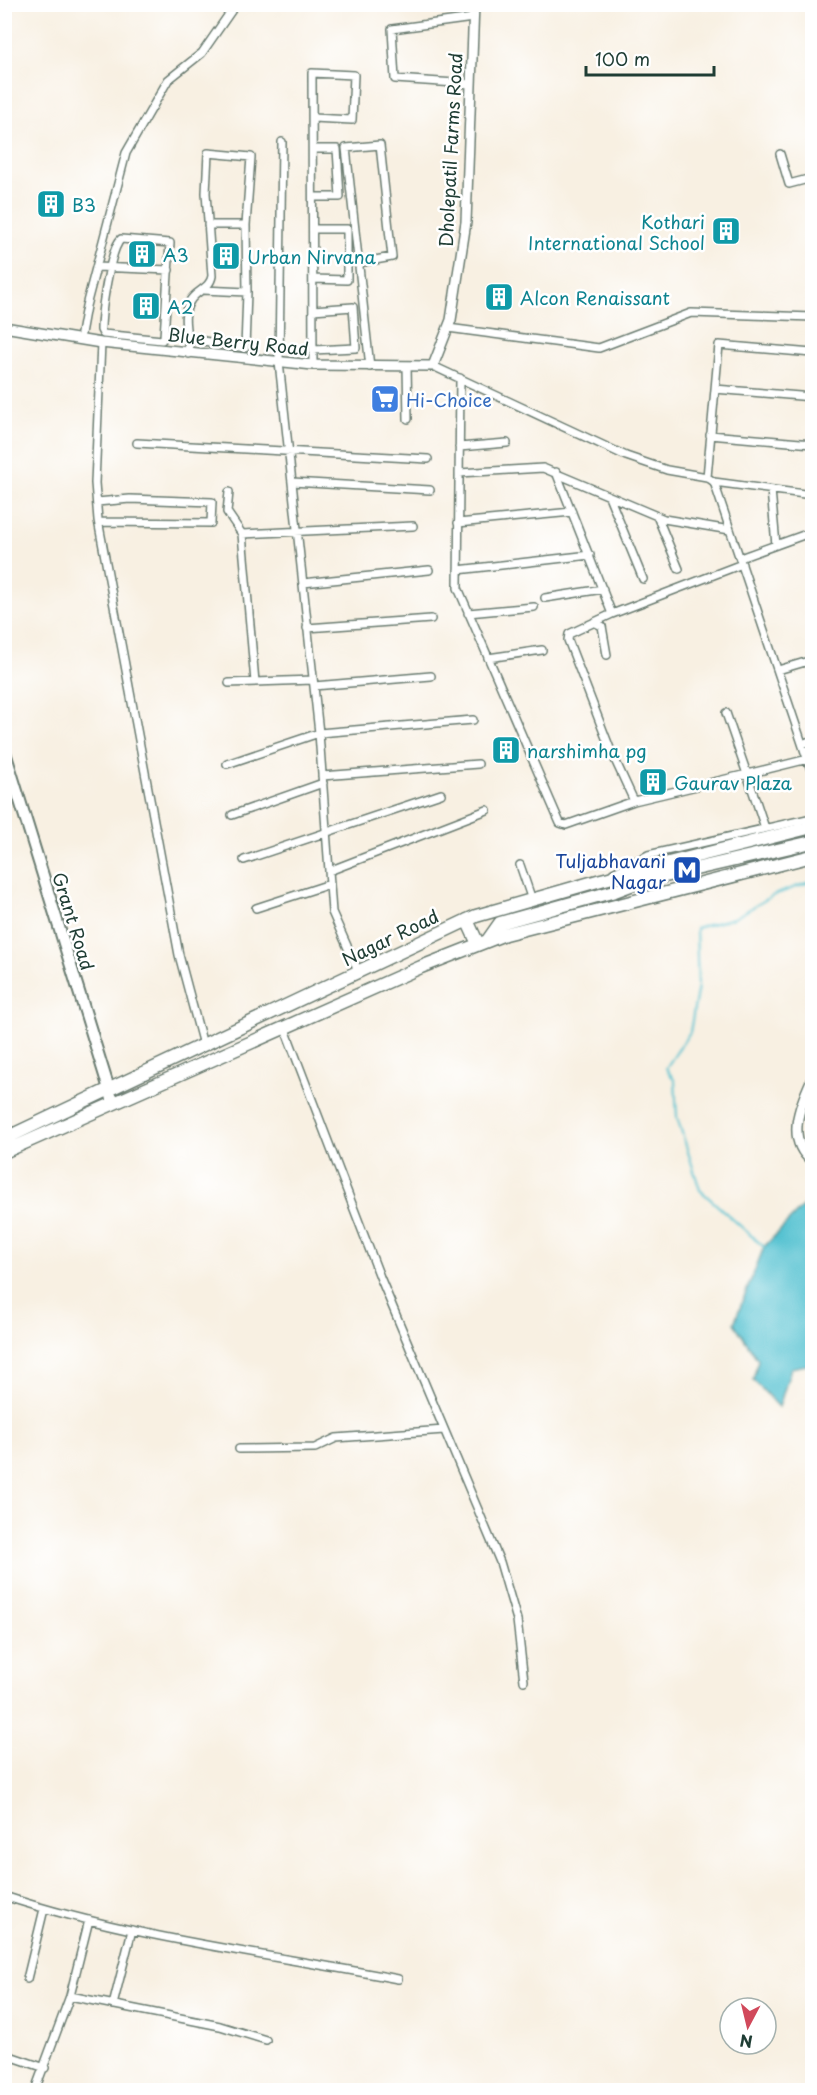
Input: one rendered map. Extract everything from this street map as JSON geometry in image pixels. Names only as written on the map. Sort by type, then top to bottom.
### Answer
[{"type":"highway","name":"Nagar Road","points":[[4,1139],[467,920],[601,880],[813,826]]},
{"type":"highway","points":[[483,942],[500,923],[615,891],[639,882],[813,842]]},
{"type":"highway","points":[[4,1152],[113,1102],[483,942],[813,856]]},
{"type":"highway","points":[[467,920],[483,942]]},
{"type":"main road","name":"Grant Road","points":[[4,748],[113,1102]]},
{"type":"street","points":[[80,339],[126,153],[168,80],[202,53],[236,4]]},
{"type":"street","name":"Dholepatil Farms Road","points":[[433,366],[448,328],[466,222],[474,4]]},
{"type":"street","points":[[471,84],[395,79],[392,29],[473,18]]},
{"type":"street","points":[[313,118],[352,120],[354,75],[312,73],[313,365]]},
{"type":"street","points":[[282,142],[279,362],[319,733],[333,912],[359,972]]},
{"type":"street","points":[[358,263],[392,257],[380,145],[346,148],[358,263],[370,367]]},
{"type":"street","points":[[313,149],[337,149],[339,197],[313,197]]},
{"type":"street","points":[[186,338],[245,348],[246,225],[250,157],[208,153],[208,225],[212,276],[209,285],[192,298],[188,306],[186,338],[186,353]]},
{"type":"street","points":[[780,154],[789,184],[813,178]]},
{"type":"street","points":[[208,225],[246,225]]},
{"type":"street","points":[[313,229],[347,229],[347,280],[313,279]]},
{"type":"street","points":[[124,238],[169,242],[164,337],[159,340],[102,333],[111,267],[117,243],[124,238]]},
{"type":"street","points":[[97,267],[169,270]]},
{"type":"street","points":[[203,290],[247,292]]},
{"type":"street","points":[[313,310],[353,307],[356,348],[313,350]]},
{"type":"street","points":[[448,328],[598,348],[691,313],[813,317]]},
{"type":"street","name":"Blue Berry Road","points":[[4,327],[101,343],[279,362],[370,367],[433,366]]},
{"type":"street","points":[[101,343],[95,483],[99,522],[179,955],[203,1045]]},
{"type":"street","points":[[813,353],[719,345],[710,435],[710,480],[741,561],[813,773]]},
{"type":"street","points":[[407,366],[408,419]]},
{"type":"street","points":[[433,366],[626,456],[667,470],[710,480],[812,496]]},
{"type":"street","points":[[460,378],[458,588],[560,823],[566,825],[634,801],[747,774],[810,763]]},
{"type":"street","points":[[715,389],[813,397]]},
{"type":"street","points":[[710,435],[813,444]]},
{"type":"street","points":[[137,443],[289,449],[428,459]]},
{"type":"street","points":[[459,447],[507,443]]},
{"type":"street","points":[[459,473],[536,467],[556,472],[657,516],[730,530]]},
{"type":"street","points":[[556,472],[612,614]]},
{"type":"street","points":[[292,482],[430,490]]},
{"type":"street","points":[[771,490],[776,545]]},
{"type":"street","points":[[229,492],[227,512],[242,534],[255,682]]},
{"type":"street","points":[[609,496],[643,579]]},
{"type":"street","points":[[97,502],[130,499],[212,502],[212,523],[99,522]]},
{"type":"street","points":[[459,523],[572,512]]},
{"type":"street","points":[[657,516],[679,569]]},
{"type":"street","points":[[242,534],[413,526]]},
{"type":"street","points":[[634,801],[611,751],[568,640],[571,632],[776,545],[813,532]]},
{"type":"street","points":[[458,570],[590,555]]},
{"type":"street","points":[[303,583],[429,570]]},
{"type":"street","points":[[545,598],[603,589]]},
{"type":"street","points":[[468,613],[534,607]]},
{"type":"street","points":[[308,628],[431,619]]},
{"type":"street","points":[[594,622],[602,626],[607,655]]},
{"type":"street","points":[[488,658],[542,650]]},
{"type":"street","points":[[778,670],[813,660]]},
{"type":"street","points":[[229,683],[313,683],[431,676]]},
{"type":"street","points":[[726,713],[765,828]]},
{"type":"street","points":[[227,764],[319,733],[473,720]]},
{"type":"street","points":[[802,744],[813,740]]},
{"type":"street","points":[[232,815],[322,779],[478,764]]},
{"type":"street","points":[[244,860],[441,794]]},
{"type":"street","points":[[329,872],[487,810]]},
{"type":"street","points":[[601,880],[648,855],[813,818]]},
{"type":"street","points":[[520,865],[532,900]]},
{"type":"street","points":[[256,908],[330,884]]},
{"type":"street","points":[[285,1029],[380,1277],[500,1562],[518,1620],[524,1681]]},
{"type":"street","points":[[813,1079],[800,1108],[797,1127],[798,1142],[803,1153],[813,1161]]},
{"type":"street","points":[[239,1449],[315,1448],[336,1438],[444,1430]]},
{"type":"street","points":[[4,1896],[44,1909],[172,1940],[258,1952],[398,1979]]},
{"type":"street","points":[[27,1979],[44,1909]]},
{"type":"street","points":[[35,2091],[70,1996],[89,1920]]},
{"type":"street","points":[[113,2005],[132,1930]]},
{"type":"street","points":[[70,1996],[220,2026],[266,2040]]},
{"type":"street","points":[[4,2054],[45,2068]]},
{"type":"water","points":[[812,1197],[812,1364],[791,1368],[779,1407],[753,1380],[758,1360],[734,1323],[764,1247]]},
{"type":"waterway","points":[[764,1247],[700,1190],[677,1117],[675,1081],[666,1068],[690,1032],[698,986],[696,928],[734,918],[774,895],[812,881]]},
{"type":"place","name":"B3","points":[[51,204]]},
{"type":"place","name":"Kothari International School","points":[[726,231]]},
{"type":"place","name":"A3","points":[[142,254]]},
{"type":"place","name":"Urban Nirvana","points":[[226,256]]},
{"type":"place","name":"Alcon Renaissant","points":[[499,297]]},
{"type":"place","name":"A2","points":[[146,306]]},
{"type":"place","name":"Hi-Choice","points":[[385,399]]},
{"type":"place","name":"narshimha pg","points":[[506,750]]},
{"type":"place","name":"Gaurav Plaza","points":[[653,782]]},
{"type":"place","name":"Tuljabhavani Nagar","points":[[687,870]]}]
